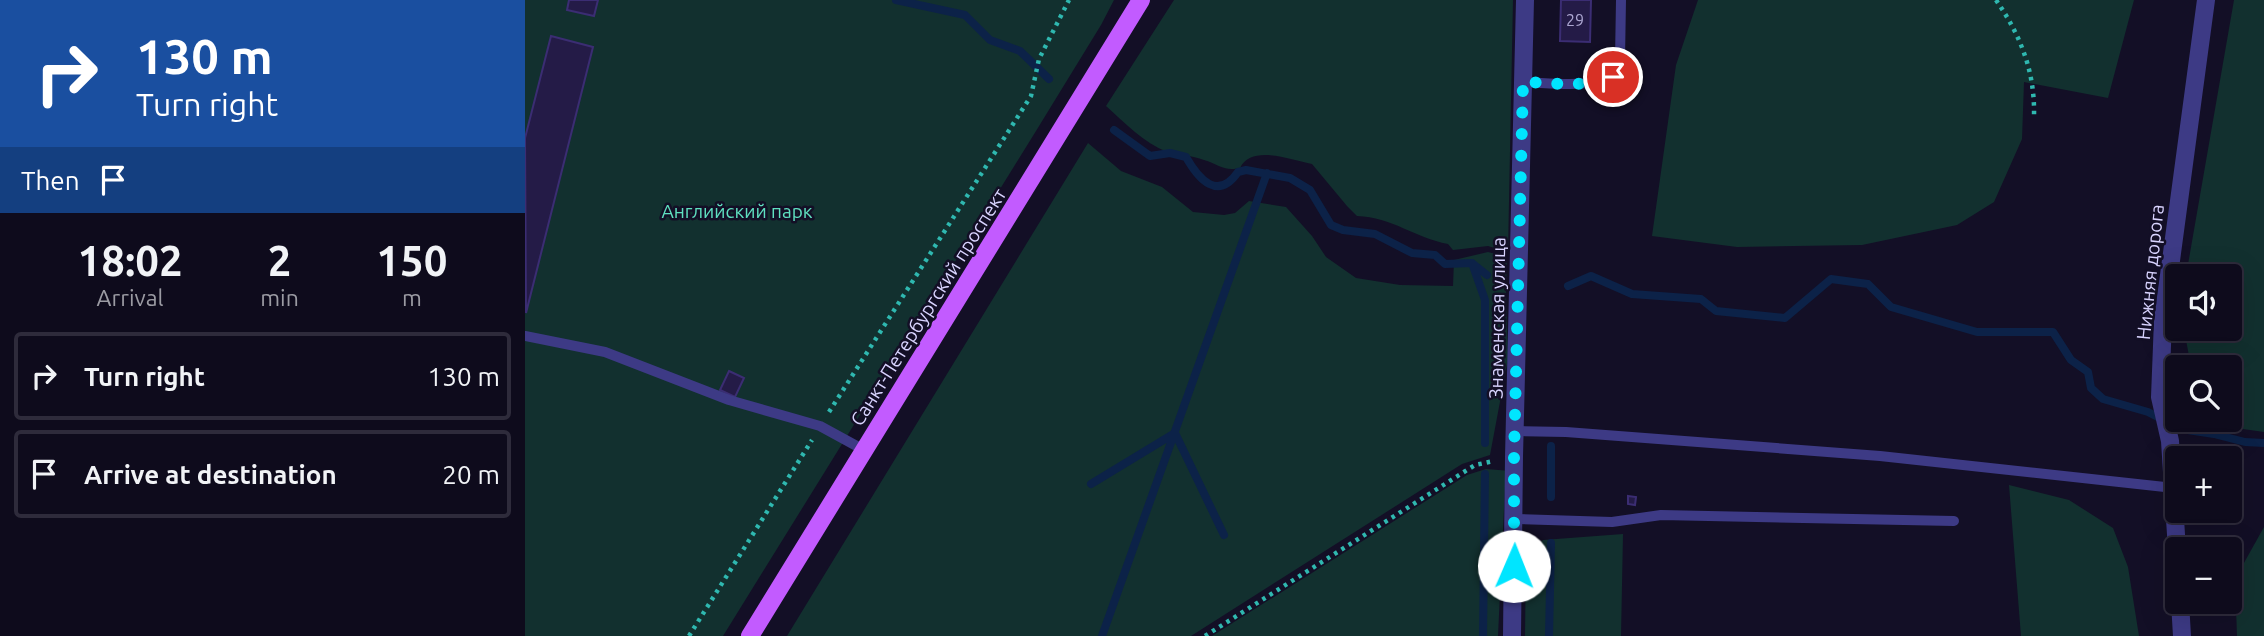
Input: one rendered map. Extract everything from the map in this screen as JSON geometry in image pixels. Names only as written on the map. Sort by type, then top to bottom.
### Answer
[{"type":"main road","name":"Санкт-Петербургский проспект","points":[[750,636],[1141,0]]},
{"type":"street","name":"Знаменская улица","points":[[1512,636],[1525,0]]},
{"type":"street","name":"Нижняя дорога","points":[[2170,446],[2160,397],[2163,320],[2206,0]]},
{"type":"street","points":[[2181,614],[2182,636]]},
{"type":"lane","points":[[1523,82],[1573,84],[1600,82],[1613,77],[1620,59],[1621,0]]},
{"type":"lane","points":[[525,336],[605,352],[729,400],[820,426],[864,450]]},
{"type":"lane","points":[[1516,431],[1566,432],[1880,456],[2165,487]]},
{"type":"lane","points":[[1515,519],[1612,522],[1661,515],[1954,521]]},
{"type":"path","points":[[689,636],[1031,96],[1039,59],[1069,0]]},
{"type":"path","points":[[1996,0],[2013,25],[2030,72],[2034,99],[2033,116]]},
{"type":"path","points":[[1205,636],[1475,465],[1514,457]]},
{"type":"green space","name":"Английский парк","points":[[525,0],[1114,0],[1036,131],[723,636],[525,636]]},
{"type":"green space","points":[[1174,0],[1513,0],[1508,252],[1488,246],[1453,250],[1448,244],[1381,220],[1357,216],[1312,164],[1262,155],[1246,161],[1240,168],[1230,169],[1199,158],[1167,152],[1142,138],[1106,106]]},
{"type":"green space","points":[[1698,0],[2134,0],[2108,98],[2024,82],[2022,139],[1994,202],[1957,225],[1862,245],[1737,247],[1652,236],[1676,65]]},
{"type":"green space","points":[[2234,0],[2264,0],[2264,432],[2242,429],[2242,355],[2189,355],[2186,341],[2242,341],[2242,264],[2188,264]]},
{"type":"green space","points":[[1088,143],[1121,171],[1162,187],[1193,212],[1224,215],[1235,213],[1249,201],[1286,207],[1312,236],[1326,257],[1356,278],[1400,285],[1453,286],[1454,260],[1488,252],[1507,257],[1508,359],[1490,455],[1462,464],[1191,636],[787,636]]},
{"type":"green space","points":[[1486,469],[1511,471],[1505,487],[1498,636],[1212,636],[1467,475]]},
{"type":"green space","points":[[2009,485],[2069,500],[2113,528],[2128,567],[2139,636],[2021,636]]},
{"type":"green space","points":[[2264,527],[2264,636],[2237,636],[2236,614],[2242,614],[2242,566]]},
{"type":"green space","points":[[1623,534],[1621,636],[1525,636],[1526,555],[1543,540]]},
{"type":"building","points":[[569,0],[598,0],[594,16],[567,10]]},
{"type":"building","points":[[1561,0],[1591,0],[1590,42],[1560,41]]},
{"type":"building","points":[[551,36],[593,47],[526,313],[525,138]]},
{"type":"building","points":[[729,371],[744,378],[735,397],[720,390]]},
{"type":"building","points":[[1628,496],[1636,497],[1635,505],[1628,504]]},
{"type":"waterway","points":[[896,0],[965,15],[990,40],[1020,51],[1049,79]]},
{"type":"waterway","points":[[1114,130],[1150,156],[1170,153],[1186,157],[1203,180],[1216,186],[1231,181],[1238,172],[1246,170],[1290,178],[1310,190],[1331,225],[1343,230],[1375,234],[1412,253],[1435,255],[1445,264],[1472,263],[1487,275]]},
{"type":"waterway","points":[[1102,636],[1267,173]]},
{"type":"waterway","points":[[1472,263],[1485,300],[1485,443]]},
{"type":"waterway","points":[[1568,286],[1591,276],[1632,294],[1701,299],[1716,311],[1785,318],[1831,279],[1868,284],[1891,307],[1977,332],[2053,332],[2071,360],[2088,372],[2091,388],[2103,399],[2148,412],[2181,429],[2245,442],[2264,443]]},
{"type":"waterway","points":[[1091,484],[1175,433],[1224,535]]},
{"type":"waterway","points":[[1551,446],[1551,497]]},
{"type":"waterway","points":[[1483,636],[1485,474]]},
{"type":"waterway","points":[[1549,636],[1551,543]]},
{"type":"route","points":[[1514,566],[1523,82],[1573,84],[1600,82],[1613,77]]}]
